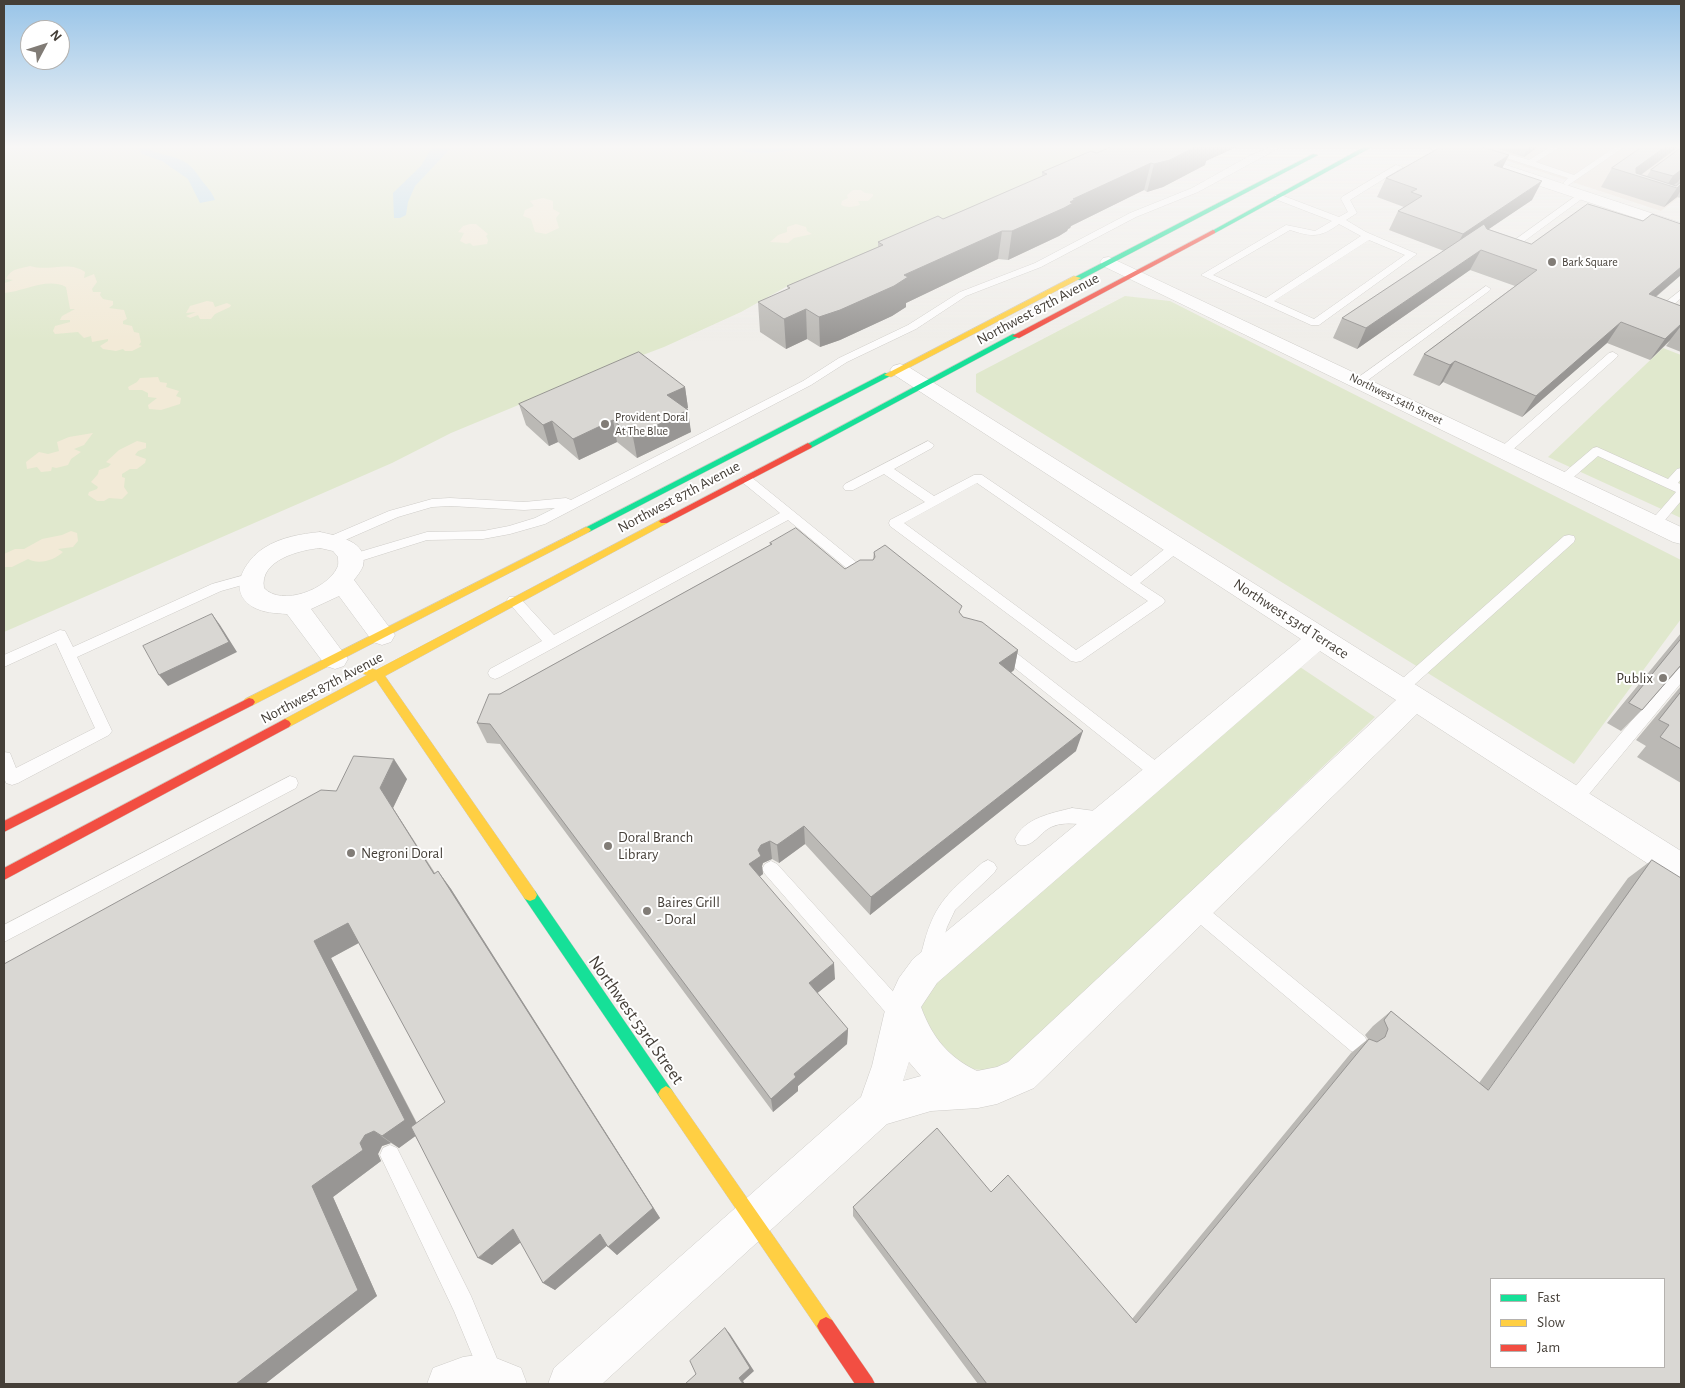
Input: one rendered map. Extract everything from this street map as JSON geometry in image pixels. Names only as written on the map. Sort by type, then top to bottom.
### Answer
[{"type":"main road","name":"Northwest 87th Avenue","points":[[4,827],[334,659],[381,648],[900,370],[1207,212]]},
{"type":"main road","name":"Northwest 87th Avenue","points":[[4,874],[378,675],[514,600],[925,386],[1251,212]]},
{"type":"main road","points":[[334,659],[378,675],[381,648]]},
{"type":"main road","name":"Northwest 53rd Street","points":[[378,675],[522,888],[866,1384]]},
{"type":"street","points":[[1633,212],[1681,228]]},
{"type":"street","name":"Northwest 54th Street","points":[[1110,262],[1681,536]]},
{"type":"street","name":"Northwest 53rd Terrace","points":[[900,370],[1681,868]]},
{"type":"street","points":[[347,571],[329,592],[312,601],[294,605],[278,605],[265,602],[256,596],[251,588],[252,578],[258,566],[270,555],[285,547],[303,541],[331,540],[343,546],[349,552],[347,571],[381,648]]},
{"type":"street","points":[[294,605],[334,659]]},
{"type":"street","points":[[875,1109],[890,1066],[902,1011],[911,990],[925,971],[1320,637]]},
{"type":"street","points":[[570,1384],[875,1109],[932,1093],[980,1091],[1003,1085],[1021,1075],[1195,909],[1408,694]]},
{"type":"street","points":[[902,1011],[923,1053],[939,1070],[956,1081],[980,1091]]},
{"type":"street","points":[[449,1384],[463,1377],[499,1381]]},
{"type":"lane","points":[[347,571],[427,536],[483,535],[510,530],[540,521],[806,383],[843,360],[912,327],[963,294],[1038,265],[1140,212]]},
{"type":"lane","points":[[1317,212],[1339,220],[1368,236],[1412,254],[1315,323],[1206,274],[1288,227],[1311,233],[1321,233],[1339,220],[1353,213],[1352,212]]},
{"type":"lane","points":[[1508,249],[1560,212]]},
{"type":"lane","points":[[1267,301],[1368,236]]},
{"type":"lane","points":[[1360,381],[1486,289]]},
{"type":"lane","points":[[1655,316],[1681,293]]},
{"type":"lane","points":[[1504,451],[1613,355]]},
{"type":"lane","points":[[849,487],[928,445]]},
{"type":"lane","points":[[1564,479],[1597,451],[1676,487],[1681,472]]},
{"type":"lane","points":[[885,469],[934,502]]},
{"type":"lane","points":[[978,478],[1131,583],[1158,601],[1076,657],[895,523],[978,478]]},
{"type":"lane","points":[[746,479],[866,578]]},
{"type":"lane","points":[[1655,523],[1681,494]]},
{"type":"lane","points":[[331,540],[432,503],[456,502],[544,506],[579,500]]},
{"type":"lane","points":[[510,530],[515,506]]},
{"type":"lane","points":[[495,673],[789,514]]},
{"type":"lane","points":[[1408,694],[1569,539]]},
{"type":"lane","points":[[1131,583],[1177,546]]},
{"type":"lane","points":[[69,655],[217,587],[252,578]]},
{"type":"lane","points":[[514,600],[552,642]]},
{"type":"lane","points":[[4,661],[60,635],[104,731],[12,778],[4,758]]},
{"type":"lane","points":[[992,643],[1159,773]]},
{"type":"lane","points":[[1574,800],[1681,674]]},
{"type":"lane","points":[[4,934],[290,783]]},
{"type":"lane","points":[[1024,838],[1046,821],[1072,815],[1106,818]]},
{"type":"lane","points":[[925,971],[938,925],[949,904],[988,868]]},
{"type":"lane","points":[[771,869],[902,1011]]},
{"type":"lane","points":[[1195,909],[1358,1044]]},
{"type":"lane","points":[[390,1155],[499,1381]]},
{"type":"green space","points":[[4,212],[965,212],[786,287],[741,312],[664,347],[598,372],[451,433],[392,463],[4,632]]},
{"type":"green space","points":[[1125,296],[1170,301],[1681,560],[1681,619],[1574,764],[976,392],[976,374]]},
{"type":"green space","points":[[1663,348],[1681,355],[1681,518],[1548,457]]},
{"type":"green space","points":[[1297,665],[1375,717],[1010,1064],[990,1071],[964,1068],[931,1043],[921,1008],[924,990]]},
{"type":"sand","points":[[524,212],[558,212],[560,213],[556,218],[559,228],[546,234],[535,232],[531,219],[523,216]]},
{"type":"sand","points":[[476,224],[488,234],[486,236],[487,244],[473,246],[470,243],[466,244],[460,241],[464,233],[458,232],[463,226]]},
{"type":"sand","points":[[796,224],[806,227],[807,231],[812,234],[794,238],[788,243],[770,242],[778,235],[787,232],[787,227]]},
{"type":"sand","points":[[30,266],[44,268],[72,267],[85,272],[84,278],[94,274],[97,282],[92,289],[93,292],[101,292],[100,295],[103,299],[113,301],[113,305],[109,308],[124,310],[127,319],[123,321],[123,324],[132,326],[134,332],[139,333],[141,342],[139,345],[142,346],[132,351],[125,351],[123,349],[116,351],[103,349],[100,346],[108,341],[108,339],[92,342],[91,336],[84,338],[78,332],[55,334],[53,331],[55,326],[70,322],[70,320],[60,320],[62,316],[75,309],[70,309],[66,287],[59,284],[43,284],[4,293],[5,283],[13,280],[6,279],[8,275],[16,270]]},
{"type":"sand","points":[[207,301],[213,302],[215,307],[227,303],[231,305],[215,314],[211,319],[200,319],[198,315],[190,318],[186,316],[196,312],[186,313],[190,306]]},
{"type":"sand","points":[[158,377],[160,382],[167,383],[166,387],[179,391],[176,396],[181,398],[180,404],[161,410],[149,409],[148,405],[157,398],[148,397],[148,393],[142,390],[129,390],[128,387],[140,378]]},
{"type":"sand","points":[[93,433],[84,445],[74,449],[81,452],[71,459],[68,465],[52,467],[51,471],[41,472],[37,467],[27,469],[26,462],[39,452],[48,454],[59,451],[57,442],[69,437]]},
{"type":"sand","points":[[137,441],[146,443],[146,448],[138,451],[135,455],[146,459],[145,463],[137,469],[130,469],[122,474],[122,477],[125,478],[124,487],[128,493],[122,499],[109,498],[104,501],[97,501],[88,495],[89,492],[98,487],[91,482],[99,470],[111,464],[106,462],[119,450]]},
{"type":"sand","points":[[71,531],[77,533],[78,541],[73,547],[58,549],[63,552],[56,557],[42,562],[28,559],[12,567],[4,567],[4,554],[15,549],[24,549],[42,539]]},
{"type":"water","points":[[394,212],[406,212],[406,215],[400,218],[394,218]]},
{"type":"building","points":[[960,212],[1055,212],[1012,231],[1002,231],[904,275],[908,277],[894,286],[840,310],[819,317],[806,309],[784,319],[758,302],[790,288],[787,286],[883,245],[878,242],[938,216],[943,219]]},
{"type":"building","points":[[1400,212],[1496,212],[1463,234]]},
{"type":"building","points":[[1577,212],[1613,212],[1643,221],[1652,214],[1681,224],[1681,267],[1649,294],[1681,306],[1681,324],[1665,339],[1621,322],[1536,396],[1455,361],[1450,365],[1424,354],[1537,270],[1481,250],[1366,328],[1342,318],[1484,224],[1487,229],[1531,244]]},
{"type":"building","points":[[639,352],[685,387],[667,395],[688,410],[633,437],[613,420],[573,439],[552,421],[543,425],[519,404]]},
{"type":"building","points":[[796,528],[845,569],[860,560],[873,560],[875,557],[874,552],[885,545],[962,606],[959,612],[963,617],[982,622],[1018,650],[999,663],[1083,731],[871,897],[804,826],[777,845],[770,841],[761,845],[758,850],[761,856],[749,864],[834,963],[809,983],[848,1029],[794,1074],[796,1077],[771,1099],[490,724],[477,723],[489,694],[500,694],[772,544],[770,543]]},
{"type":"building","points":[[212,614],[229,642],[159,675],[143,646]]},
{"type":"building","points":[[1681,639],[1681,665],[1642,710],[1629,703]]},
{"type":"building","points":[[1681,692],[1681,749],[1660,737],[1669,725],[1659,720]]},
{"type":"building","points":[[354,756],[394,759],[380,788],[434,874],[438,871],[653,1208],[608,1247],[600,1234],[543,1283],[513,1229],[478,1258],[411,1127],[445,1102],[348,923],[314,941],[405,1120],[382,1136],[374,1131],[365,1135],[360,1143],[363,1150],[312,1186],[358,1290],[236,1384],[4,1384],[4,964],[321,790],[336,791]]},
{"type":"building","points":[[1652,860],[1681,878],[1681,1384],[987,1384],[853,1207],[937,1128],[991,1192],[1008,1175],[1136,1323],[1369,1039],[1377,1042],[1385,1037],[1388,1029],[1384,1020],[1391,1011],[1488,1090]]},
{"type":"building","points":[[725,1328],[750,1368],[739,1378],[743,1384],[685,1384],[696,1374],[690,1361]]},
{"type":"traffic: fast","points":[[1077,278],[1205,212]]},
{"type":"traffic: fast","points":[[1213,232],[1250,212]]},
{"type":"traffic: fast","points":[[808,446],[1016,336]]},
{"type":"traffic: fast","points":[[586,530],[888,375]]},
{"type":"traffic: fast","points":[[530,895],[666,1094]]},
{"type":"traffic: slow","points":[[888,375],[1077,278]]},
{"type":"traffic: slow","points":[[285,724],[664,521]]},
{"type":"traffic: slow","points":[[249,702],[586,530]]},
{"type":"traffic: slow","points":[[362,669],[378,675],[530,895]]},
{"type":"traffic: slow","points":[[666,1094],[826,1326]]},
{"type":"traffic: jam","points":[[1016,336],[1213,232]]},
{"type":"traffic: jam","points":[[664,521],[808,446]]},
{"type":"traffic: jam","points":[[4,827],[249,702]]},
{"type":"traffic: jam","points":[[4,874],[285,724]]},
{"type":"traffic: jam","points":[[826,1326],[866,1384]]},
{"type":"place","name":"Bark Square","points":[[1552,262]]},
{"type":"place","name":"Provident Doral At The Blue","points":[[605,424]]},
{"type":"place","name":"Publix","points":[[1663,678]]},
{"type":"place","name":"Doral Branch Library","points":[[608,846]]},
{"type":"place","name":"Negroni Doral","points":[[351,853]]},
{"type":"place","name":"Baires Grill - Doral","points":[[647,911]]}]
